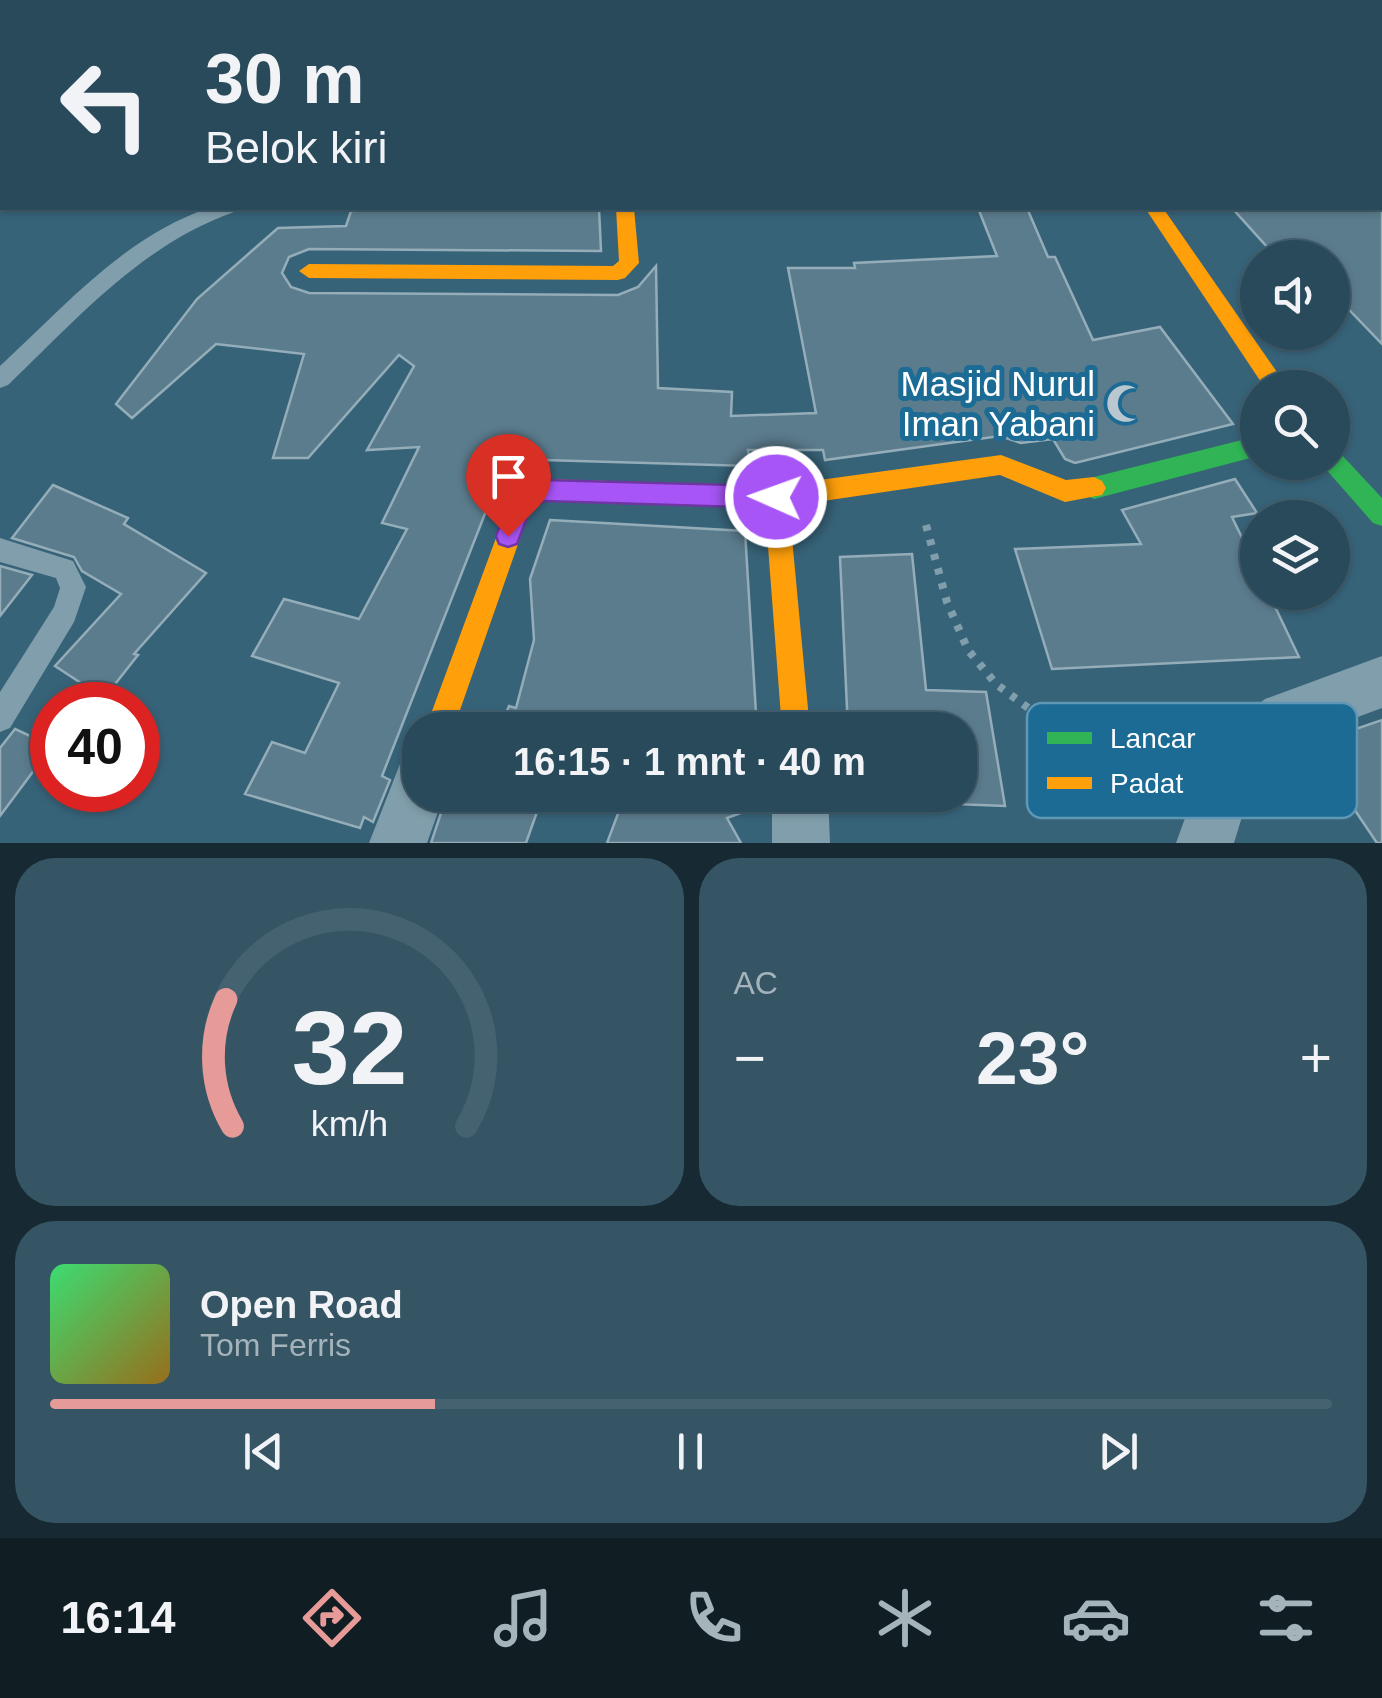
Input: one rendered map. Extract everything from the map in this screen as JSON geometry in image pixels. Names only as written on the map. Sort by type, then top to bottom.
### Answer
[{"type":"street","points":[[309,270],[618,273],[629,263],[625,210]]},
{"type":"street","points":[[1155,210],[1265,370]]},
{"type":"street","points":[[444,712],[521,500],[529,494],[543,490],[776,497],[1001,466],[1022,470],[1058,491],[1075,493],[1240,451]]},
{"type":"street","points":[[1350,480],[1382,516]]},
{"type":"street","points":[[776,497],[794,712]]},
{"type":"street","points":[[1325,703],[1382,682]]},
{"type":"street","points":[[398,843],[410,812]]},
{"type":"street","points":[[800,812],[800,843]]},
{"type":"street","points":[[1205,843],[1213,818]]},
{"type":"lane","points":[[0,379],[158,235],[218,210]]},
{"type":"lane","points":[[0,550],[64,569],[73,587],[65,612],[0,718]]},
{"type":"path","points":[[912,477],[947,602],[968,650],[996,684],[1027,707]]},
{"type":"building","points":[[599,210],[601,251],[309,249],[289,257],[282,273],[291,287],[309,293],[618,295],[638,287],[656,266],[658,388],[732,392],[731,416],[816,413],[788,268],[855,268],[854,263],[997,256],[979,210],[1028,210],[1048,257],[1055,257],[1093,340],[1160,327],[1233,424],[1075,463],[1065,459],[1053,439],[1021,443],[1000,436],[825,460],[823,450],[748,450],[750,466],[543,460],[499,478],[407,712],[402,712],[402,725],[382,776],[390,780],[373,822],[364,817],[360,828],[245,794],[272,742],[305,753],[339,683],[252,656],[284,599],[359,619],[407,529],[382,523],[419,447],[367,450],[414,366],[399,355],[308,458],[273,458],[304,354],[216,344],[132,418],[116,404],[197,299],[278,228],[346,226],[351,211]]},
{"type":"building","points":[[1234,210],[1382,210],[1382,344],[1350,311],[1350,240],[1261,240]]},
{"type":"building","points":[[1235,479],[1249,500],[1240,500],[1240,516],[1232,517],[1240,534],[1240,610],[1277,610],[1299,657],[1052,669],[1015,549],[1141,544],[1122,510]]},
{"type":"building","points":[[53,485],[128,518],[124,524],[206,573],[134,654],[138,655],[117,682],[80,682],[55,666],[121,594],[82,571],[74,557],[12,538]]},
{"type":"building","points":[[550,520],[745,531],[756,712],[506,712],[509,706],[516,708],[534,640],[530,579]]},
{"type":"building","points":[[912,554],[926,690],[986,692],[1005,806],[977,805],[977,712],[847,712],[840,557]]},
{"type":"building","points":[[0,566],[32,575],[0,616]]},
{"type":"building","points":[[1382,720],[1382,843],[1377,843],[1357,813],[1357,729]]},
{"type":"building","points":[[15,729],[30,736],[30,776],[0,816],[0,748]]},
{"type":"building","points":[[441,812],[537,812],[526,843],[431,843]]},
{"type":"building","points":[[619,812],[743,812],[727,818],[741,843],[607,843]]},
{"type":"traffic: fast","points":[[1094,488],[1240,451]]},
{"type":"traffic: fast","points":[[1350,480],[1382,515]]},
{"type":"traffic: slow","points":[[309,271],[618,273],[629,263],[625,210]]},
{"type":"traffic: slow","points":[[1155,210],[1265,370]]},
{"type":"traffic: slow","points":[[794,712],[776,497],[1001,465],[1065,491],[1094,488]]},
{"type":"traffic: slow","points":[[445,712],[521,500],[543,490],[776,497]]},
{"type":"place","name":"Masjid Nurul Iman Yabani","points":[[1125,404]]},
{"type":"route","points":[[508,536],[521,500],[543,490],[776,497]]}]
